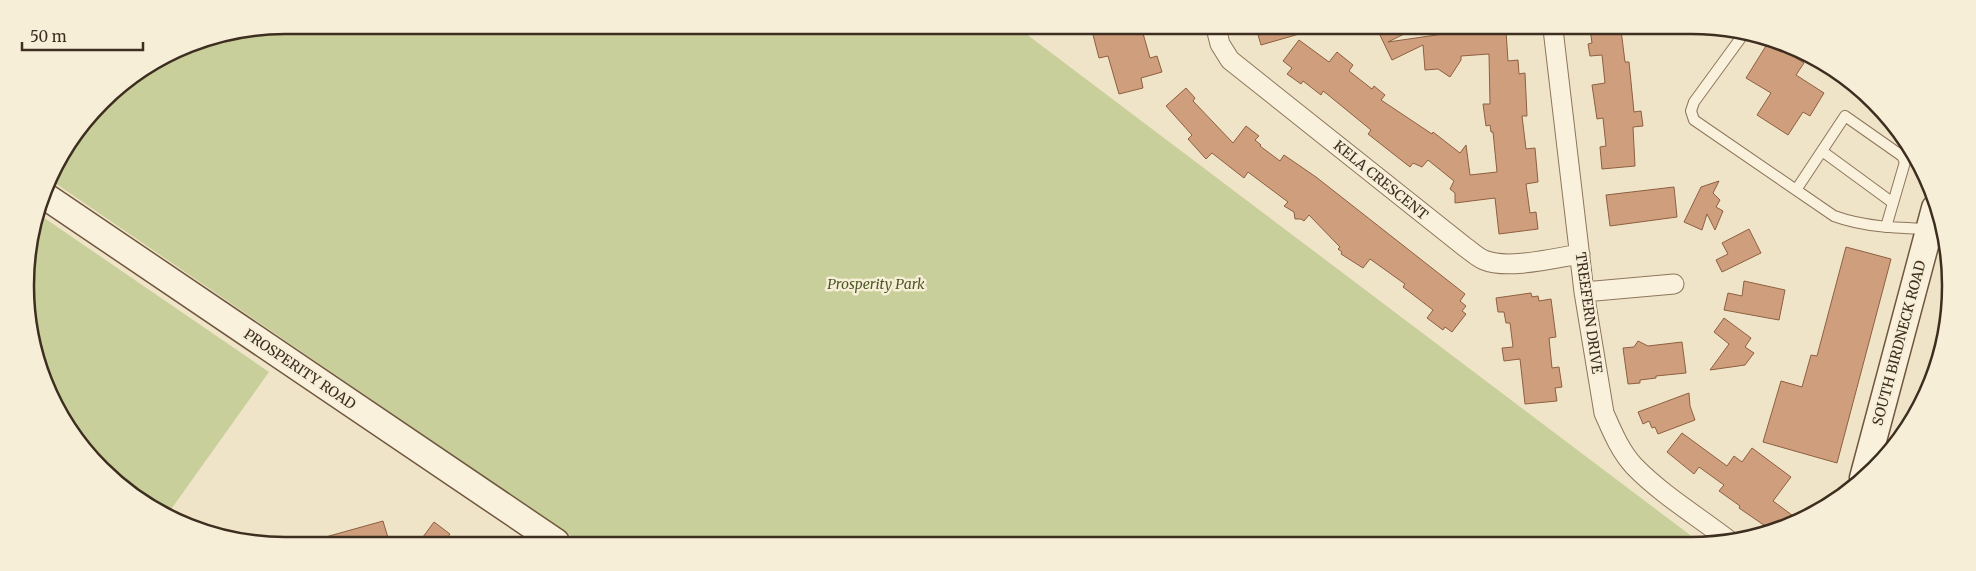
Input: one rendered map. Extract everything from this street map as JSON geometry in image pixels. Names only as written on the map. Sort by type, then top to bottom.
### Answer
[{"type":"street","name":"KELA CRESCENT","points":[[1218,34],[1220,44],[1230,60],[1465,247],[1485,260],[1501,263],[1580,254]]},
{"type":"street","name":"TREEFERN DRIVE","points":[[1554,34],[1584,292],[1604,413],[1624,452],[1633,465],[1654,484],[1722,535]]},
{"type":"street","name":"PROSPERITY ROAD","points":[[49,199],[549,537]]},
{"type":"street","name":"SOUTH BIRDNECK ROAD","points":[[1866,466],[1932,219]]},
{"type":"street","points":[[1584,292],[1674,284]]},
{"type":"lane","points":[[1740,39],[1694,102],[1691,110],[1694,120],[1834,216],[1848,221],[1886,227],[1932,219]]},
{"type":"lane","points":[[1796,190],[1845,116],[1902,156],[1905,162],[1886,227]]},
{"type":"lane","points":[[1822,151],[1893,203]]},
{"type":"green space","name":"Prosperity Park","points":[[269,34],[1026,34],[1693,537],[1690,537],[573,537],[56,183],[76,146],[107,107],[146,76],[189,53],[220,42]]},
{"type":"green space","points":[[43,217],[269,372],[171,509],[146,495],[107,464],[86,439],[67,411],[47,366],[42,351],[34,302],[34,269]]},
{"type":"building","points":[[1093,34],[1143,34],[1150,58],[1157,56],[1162,72],[1141,78],[1143,88],[1119,94],[1108,56],[1099,58]]},
{"type":"building","points":[[1258,34],[1299,34],[1261,45]]},
{"type":"building","points":[[1379,34],[1404,34],[1388,42],[1443,34],[1506,34],[1508,61],[1518,60],[1519,74],[1525,73],[1527,116],[1522,116],[1526,149],[1535,148],[1538,182],[1526,184],[1530,213],[1536,212],[1538,229],[1499,234],[1495,198],[1455,203],[1455,193],[1450,189],[1454,181],[1428,160],[1422,167],[1413,163],[1410,167],[1368,134],[1371,130],[1327,94],[1323,91],[1321,95],[1303,81],[1301,84],[1287,74],[1292,68],[1283,61],[1299,40],[1329,62],[1337,52],[1353,65],[1349,71],[1372,89],[1374,86],[1385,95],[1381,100],[1432,134],[1433,132],[1460,153],[1466,145],[1470,175],[1497,172],[1493,132],[1491,132],[1490,125],[1486,126],[1483,104],[1490,104],[1489,54],[1461,56],[1461,60],[1450,77],[1438,69],[1425,70],[1423,45],[1392,60]]},
{"type":"building","points":[[1591,34],[1622,34],[1625,62],[1629,62],[1634,112],[1641,111],[1643,126],[1633,127],[1635,166],[1602,169],[1600,147],[1606,146],[1603,118],[1597,119],[1592,85],[1605,83],[1602,55],[1590,56],[1588,44],[1592,43]]},
{"type":"building","points":[[1766,45],[1787,53],[1804,63],[1796,75],[1824,93],[1810,116],[1803,112],[1788,135],[1757,115],[1771,93],[1746,78]]},
{"type":"building","points":[[1186,88],[1195,98],[1193,101],[1233,143],[1246,126],[1259,136],[1255,140],[1260,146],[1280,161],[1284,155],[1316,177],[1465,294],[1460,301],[1466,306],[1462,311],[1466,314],[1452,332],[1445,327],[1443,330],[1427,318],[1433,310],[1403,287],[1405,284],[1370,259],[1363,268],[1341,254],[1342,252],[1338,249],[1340,247],[1309,215],[1304,221],[1295,219],[1294,212],[1284,206],[1288,202],[1248,172],[1244,178],[1212,153],[1206,159],[1188,139],[1192,135],[1166,106]]},
{"type":"building","points":[[1719,181],[1713,193],[1720,200],[1716,207],[1723,211],[1715,230],[1707,214],[1702,230],[1684,222],[1701,187]]},
{"type":"building","points":[[1674,187],[1677,217],[1610,226],[1606,195]]},
{"type":"building","points":[[1749,229],[1761,253],[1722,272],[1716,260],[1728,254],[1722,243]]},
{"type":"building","points":[[1846,247],[1891,259],[1837,463],[1763,442],[1781,381],[1802,387],[1811,355],[1817,356]]},
{"type":"building","points":[[1744,281],[1785,290],[1779,320],[1724,310],[1728,293],[1742,296]]},
{"type":"building","points":[[1531,293],[1532,297],[1538,296],[1539,301],[1551,299],[1556,337],[1549,338],[1552,368],[1559,367],[1562,387],[1555,388],[1557,401],[1525,404],[1520,359],[1504,361],[1502,348],[1513,347],[1510,323],[1506,323],[1504,312],[1498,312],[1496,298]]},
{"type":"building","points":[[1724,318],[1751,338],[1745,347],[1754,353],[1745,365],[1710,370],[1729,344],[1714,332]]},
{"type":"building","points":[[1638,341],[1648,346],[1682,342],[1686,373],[1656,376],[1656,378],[1640,380],[1640,383],[1628,384],[1623,348],[1634,347]]},
{"type":"building","points":[[1689,393],[1690,406],[1695,420],[1658,434],[1655,427],[1652,428],[1649,421],[1643,424],[1638,412]]},
{"type":"building","points":[[1682,433],[1727,466],[1734,456],[1742,462],[1752,448],[1791,477],[1773,501],[1792,515],[1765,526],[1719,491],[1724,485],[1699,467],[1694,474],[1667,452]]},
{"type":"building","points":[[383,521],[388,537],[326,537]]},
{"type":"building","points":[[434,522],[450,534],[448,537],[423,537]]}]
